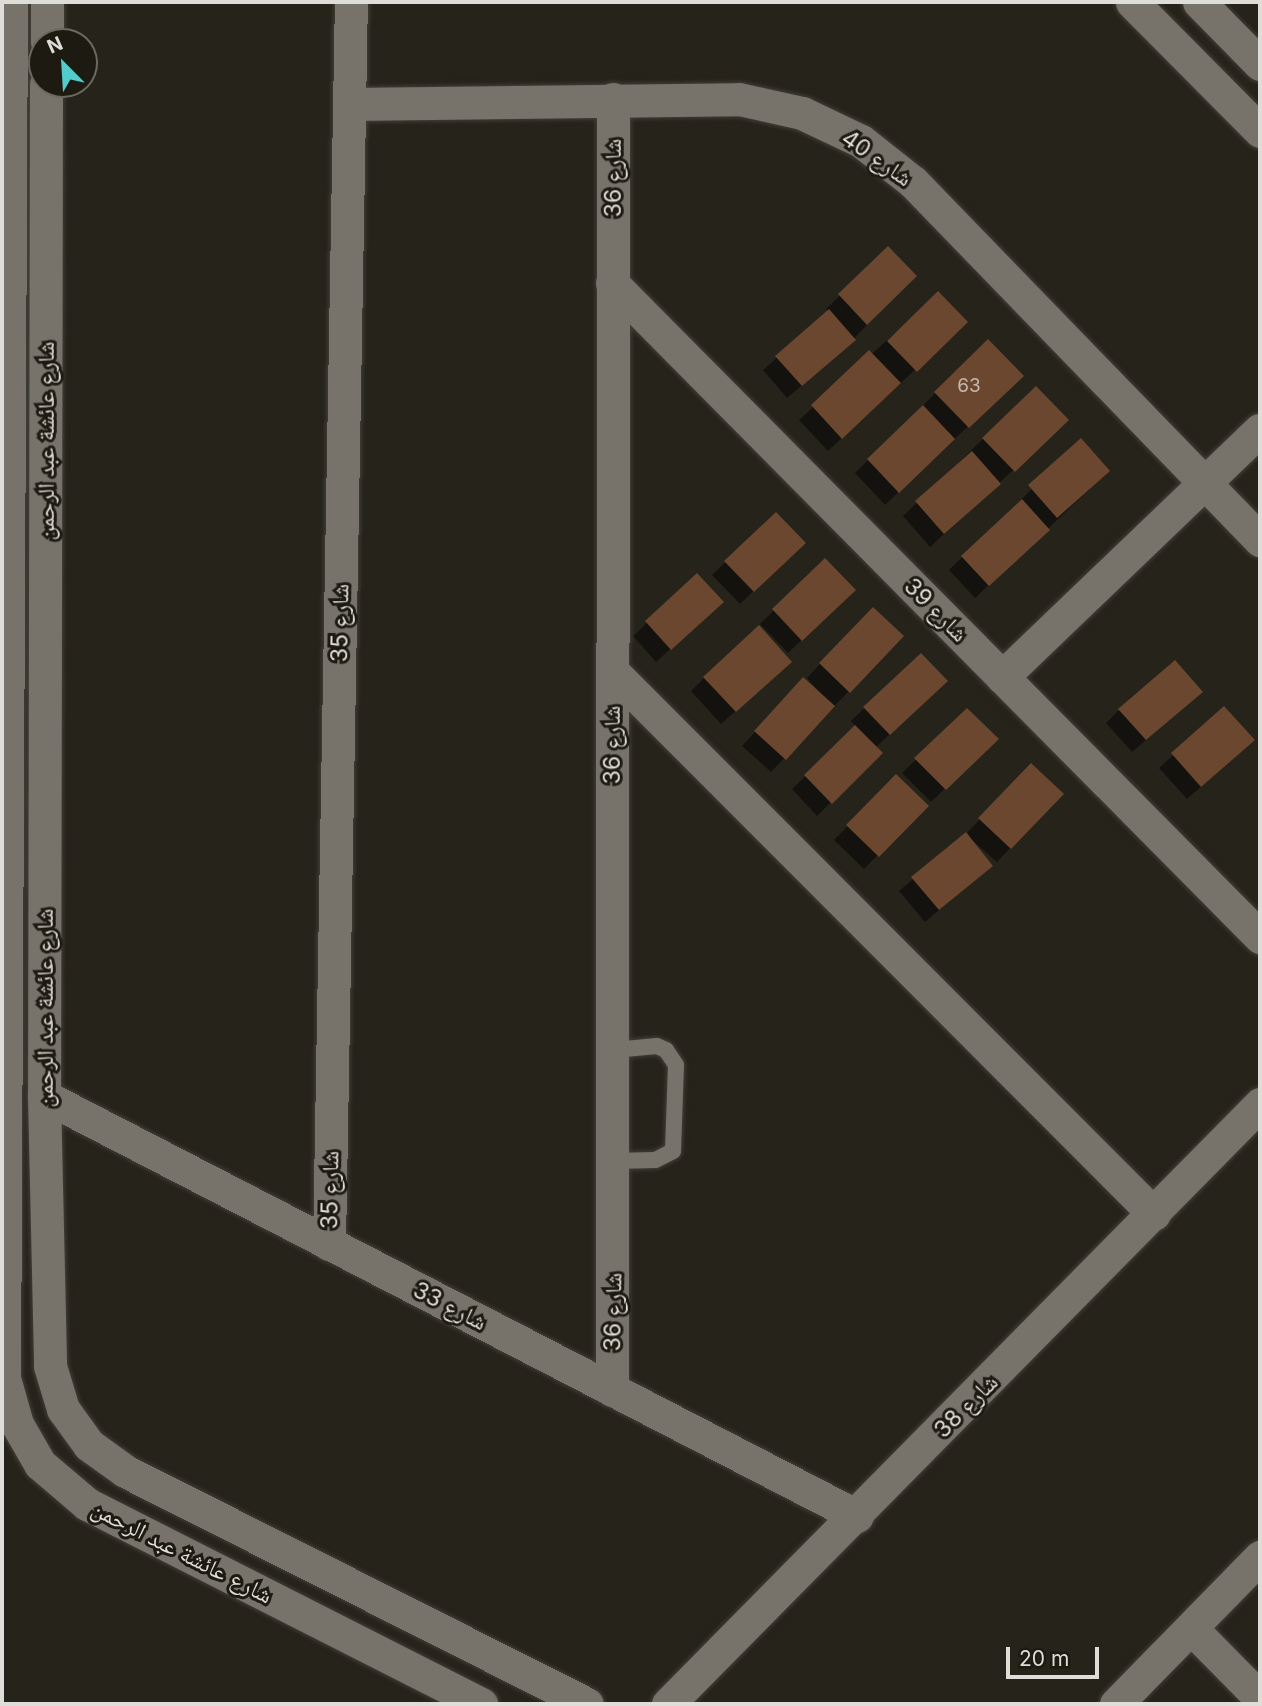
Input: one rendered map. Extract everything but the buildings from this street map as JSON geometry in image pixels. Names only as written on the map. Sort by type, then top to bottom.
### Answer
[{"type":"street","name":"شارع عائشة عبد الرحمن","points":[[11,2],[4,1378],[17,1424],[40,1464],[87,1504],[481,1704]]},
{"type":"street","points":[[47,2],[47,28]]},
{"type":"street","name":"شارع 35","points":[[329,1244],[351,2]]},
{"type":"street","points":[[1132,2],[1260,131]]},
{"type":"street","points":[[1199,2],[1260,64]]},
{"type":"street","name":"شارع عائشة عبد الرحمن","points":[[46,98],[44,1096],[50,1366],[63,1409],[89,1445],[125,1471],[587,1704]]},
{"type":"street","name":"شارع 36","points":[[612,1390],[613,99]]},
{"type":"street","name":"شارع 40","points":[[349,104],[739,99],[802,113],[861,141],[913,182],[1260,540]]},
{"type":"street","name":"شارع 39","points":[[612,283],[1260,937]]},
{"type":"street","points":[[1003,677],[1260,430]]},
{"type":"street","points":[[612,671],[1154,1214]]},
{"type":"street","name":"شارع 33","points":[[44,1096],[857,1516]]},
{"type":"street","name":"شارع 38","points":[[668,1704],[857,1516],[1260,1104]]},
{"type":"street","points":[[1116,1704],[1260,1557]]},
{"type":"street","points":[[1191,1628],[1260,1698]]},
{"type":"lane","points":[[614,1049],[657,1046],[666,1050],[676,1065],[673,1151],[665,1158],[614,1161]]}]
